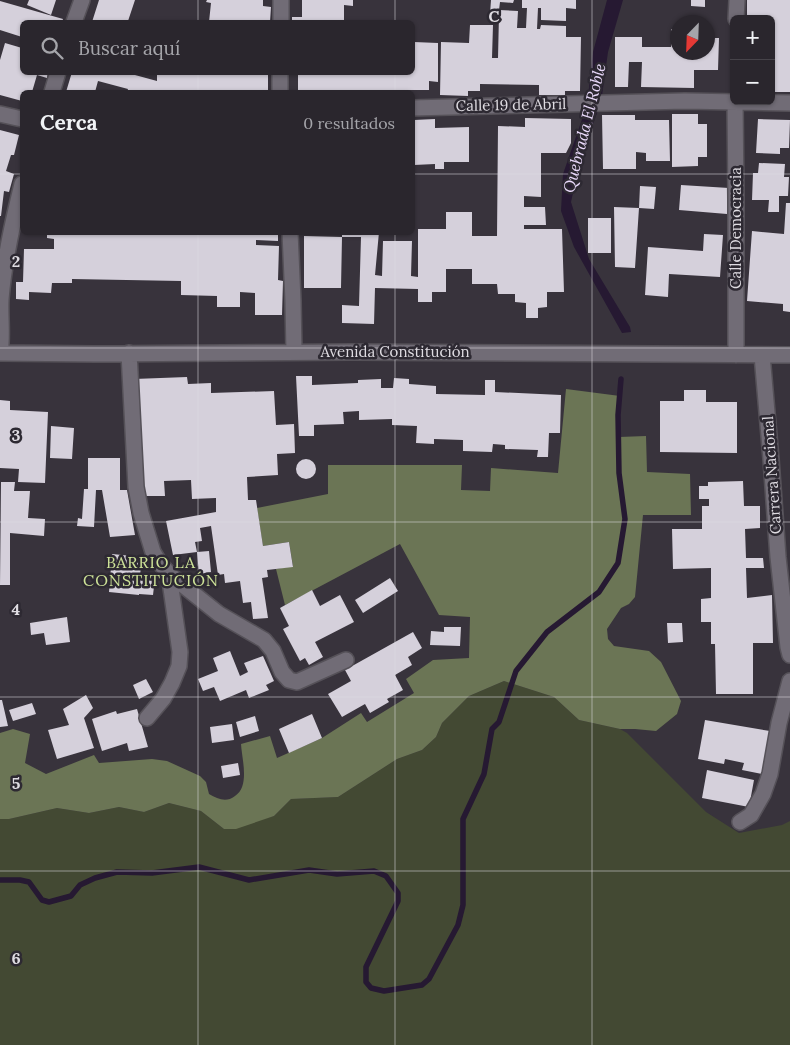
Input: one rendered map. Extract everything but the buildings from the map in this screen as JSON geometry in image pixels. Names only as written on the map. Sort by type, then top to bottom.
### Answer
[{"type":"street","points":[[75,20],[82,0]]},
{"type":"street","points":[[281,0],[281,20]]},
{"type":"street","points":[[736,15],[737,0]]},
{"type":"street","points":[[53,90],[57,75]]},
{"type":"street","points":[[280,75],[280,90]]},
{"type":"street","name":"Calle 19 de Abril","points":[[415,108],[685,101],[730,102]]},
{"type":"street","name":"Calle 19 de Abril","points":[[775,103],[790,103]]},
{"type":"street","name":"Calle Democracia","points":[[735,105],[736,354]]},
{"type":"street","points":[[0,114],[20,119]]},
{"type":"street","points":[[0,353],[1,298],[8,251],[20,194]]},
{"type":"street","points":[[290,235],[294,352]]},
{"type":"street","name":"Avenida Constitución","points":[[0,353],[294,352],[790,355]]},
{"type":"street","points":[[129,353],[136,487],[141,514],[153,552],[159,562],[169,574],[219,614],[264,640],[273,650],[282,672],[289,680],[297,682],[346,660]]},
{"type":"street","name":"Carrera Nacional","points":[[762,355],[772,459],[778,557],[790,655]]},
{"type":"street","points":[[147,718],[163,699],[179,666],[180,652],[169,574]]},
{"type":"street","points":[[740,822],[751,815],[770,774],[779,723],[790,681]]},
{"type":"green space","points":[[566,389],[620,396],[618,415],[619,437],[646,436],[647,472],[690,474],[691,515],[643,515],[635,597],[629,604],[621,608],[607,629],[608,639],[614,646],[649,651],[661,662],[681,701],[677,714],[656,731],[620,729],[579,720],[554,697],[504,681],[469,696],[442,723],[436,737],[422,750],[397,759],[338,797],[291,799],[274,816],[236,829],[224,829],[201,811],[169,803],[144,812],[119,807],[89,813],[57,808],[9,819],[0,819],[0,733],[13,729],[30,734],[25,763],[46,774],[94,755],[99,763],[152,759],[167,761],[200,776],[206,782],[209,794],[225,800],[232,798],[240,792],[244,779],[241,744],[270,736],[277,758],[322,738],[361,713],[367,722],[414,693],[406,679],[433,660],[469,658],[470,617],[439,615],[400,544],[285,605],[276,569],[293,566],[289,542],[263,546],[257,508],[328,494],[328,465],[462,465],[461,490],[490,491],[491,468],[558,473]]},
{"type":"green space","points":[[504,681],[554,697],[579,720],[620,729],[627,733],[706,812],[739,833],[782,825],[790,821],[790,1045],[0,1045],[0,819],[9,819],[57,808],[89,813],[119,807],[144,812],[169,803],[201,811],[224,829],[274,816],[291,799],[338,797],[397,759],[422,750],[436,737],[442,723],[469,696]]},
{"type":"water","points":[[607,0],[623,0],[608,52],[601,103],[582,152],[571,202],[589,259],[630,327],[631,332],[622,333],[574,247],[561,211],[563,174],[587,105],[593,52]]},
{"type":"waterway","name":"Quebrada El Roble","points":[[0,880],[29,882],[42,900],[49,902],[71,896],[80,885],[95,878],[117,872],[152,873],[199,867],[249,880],[309,870],[337,874],[374,871],[386,876],[398,893],[398,901],[366,967],[366,982],[371,988],[384,991],[422,985],[429,979],[458,925],[463,905],[463,819],[484,774],[492,729],[499,722],[516,671],[547,632],[599,592],[618,563],[625,519],[619,473],[618,415],[621,379]]},
{"type":"district","name":"BARRIO LA CONSTITUCIÓN","points":[[151,571]]}]
